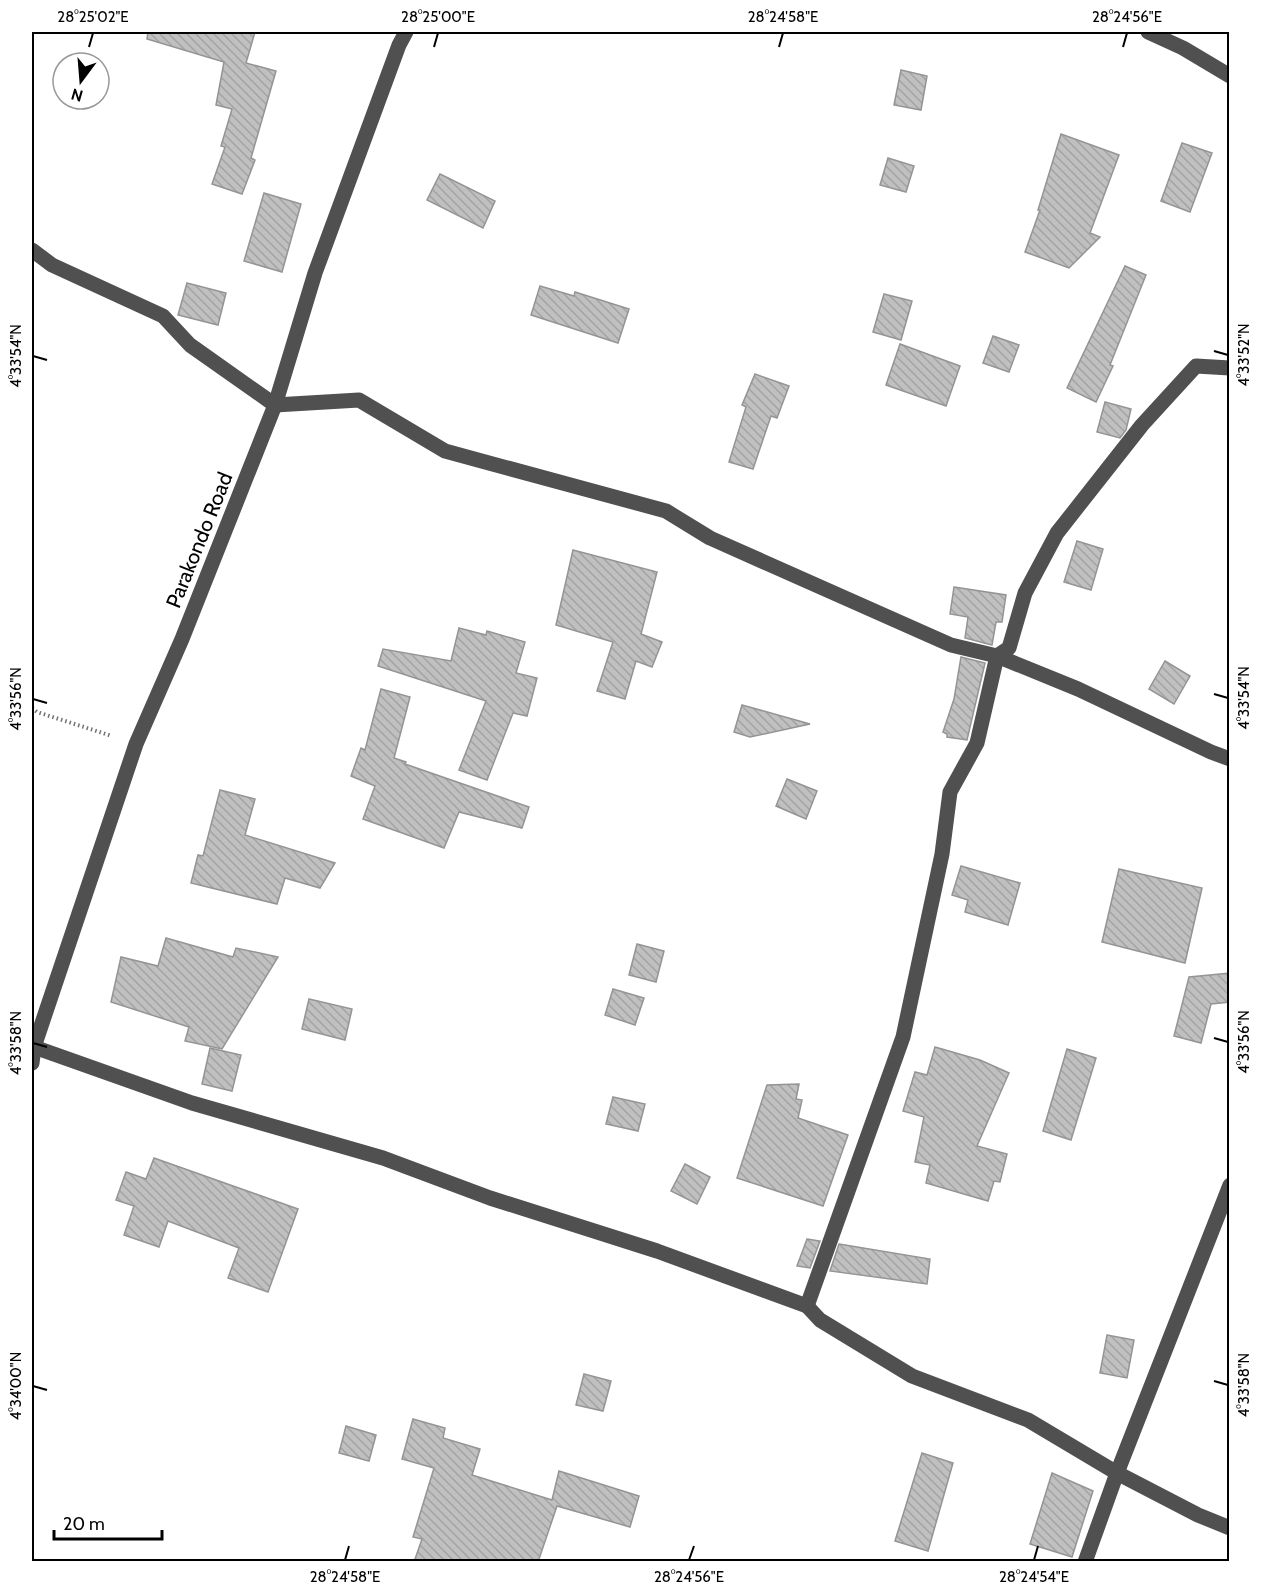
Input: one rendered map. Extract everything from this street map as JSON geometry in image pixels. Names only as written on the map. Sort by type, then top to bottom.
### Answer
[{"type":"street","name":"Parakondo Road","points":[[32,1063],[34,1047],[136,744],[182,639],[275,405],[315,273],[399,45],[406,32]]},
{"type":"street","points":[[1148,32],[1183,48],[1230,76]]},
{"type":"street","points":[[32,250],[52,265],[163,316],[190,345],[275,405],[359,400],[445,451],[666,511],[710,538],[951,645],[997,656],[1078,689],[1230,759]]},
{"type":"street","points":[[807,1306],[903,1037],[942,854],[950,792],[977,743],[997,656],[1009,648],[1025,593],[1057,532],[1142,425],[1196,366],[1230,368]]},
{"type":"street","points":[[34,1047],[192,1103],[383,1158],[490,1198],[657,1251],[807,1306],[820,1320],[912,1376],[1028,1420],[1117,1473],[1197,1515],[1230,1528]]},
{"type":"street","points":[[1085,1562],[1117,1473],[1230,1185]]},
{"type":"path","points":[[32,708],[37,712],[136,744]]},
{"type":"building","points":[[148,32],[255,32],[246,63],[276,71],[251,158],[255,160],[242,194],[212,184],[225,147],[221,146],[232,109],[216,105],[224,62],[147,39]]},
{"type":"building","points":[[901,70],[927,76],[921,110],[894,105]]},
{"type":"building","points":[[1061,134],[1119,155],[1090,233],[1100,237],[1069,268],[1025,252],[1040,210],[1038,210]]},
{"type":"building","points":[[1182,143],[1212,153],[1190,212],[1161,201]]},
{"type":"building","points":[[888,158],[914,166],[906,192],[880,185]]},
{"type":"building","points":[[440,174],[495,201],[483,228],[427,200]]},
{"type":"building","points":[[264,193],[301,204],[282,272],[244,261]]},
{"type":"building","points":[[1125,266],[1146,275],[1110,365],[1113,366],[1096,402],[1067,388]]},
{"type":"building","points":[[187,283],[226,293],[218,325],[178,315]]},
{"type":"building","points":[[540,286],[574,296],[575,292],[629,309],[618,343],[531,315]]},
{"type":"building","points":[[884,294],[912,301],[901,340],[873,332]]},
{"type":"building","points":[[993,336],[1019,345],[1009,372],[983,363]]},
{"type":"building","points":[[900,344],[960,366],[946,406],[886,385]]},
{"type":"building","points":[[755,374],[789,386],[777,418],[771,416],[753,469],[729,462],[746,407],[742,405]]},
{"type":"building","points":[[1105,402],[1131,409],[1126,430],[1120,438],[1097,432]]},
{"type":"building","points":[[1077,541],[1103,549],[1091,590],[1064,582]]},
{"type":"building","points":[[573,550],[657,572],[641,634],[662,642],[652,667],[636,661],[625,699],[597,691],[613,642],[556,625]]},
{"type":"building","points":[[954,587],[1006,595],[1002,622],[996,622],[992,645],[965,638],[968,617],[950,614]]},
{"type":"building","points":[[459,628],[486,635],[487,631],[525,642],[516,673],[537,678],[527,716],[513,713],[487,780],[459,770],[486,701],[378,666],[383,649],[451,661]]},
{"type":"building","points":[[961,657],[985,663],[967,740],[947,737],[947,734],[943,732],[954,699]]},
{"type":"building","points":[[1165,661],[1190,676],[1174,704],[1149,689]]},
{"type":"building","points":[[381,689],[410,697],[394,758],[406,762],[405,764],[529,807],[522,828],[459,812],[444,848],[363,819],[375,786],[351,776],[361,748],[365,750]]},
{"type":"building","points":[[742,705],[810,724],[750,737],[734,732]]},
{"type":"building","points":[[787,779],[817,791],[806,819],[776,806]]},
{"type":"building","points":[[220,790],[255,799],[245,835],[335,863],[320,888],[285,878],[277,904],[191,883],[198,855],[203,856]]},
{"type":"building","points":[[961,866],[1020,883],[1008,925],[965,912],[968,900],[952,895]]},
{"type":"building","points":[[1119,869],[1202,888],[1185,963],[1102,942]]},
{"type":"building","points":[[166,938],[233,957],[236,948],[278,957],[222,1049],[185,1041],[189,1027],[111,1002],[121,957],[158,966]]},
{"type":"building","points":[[637,944],[664,951],[656,982],[629,975]]},
{"type":"building","points":[[1230,973],[1230,1002],[1211,1004],[1201,1043],[1174,1036],[1189,977]]},
{"type":"building","points":[[613,989],[644,998],[635,1025],[605,1015]]},
{"type":"building","points":[[309,999],[352,1009],[345,1040],[302,1029]]},
{"type":"building","points":[[935,1047],[980,1060],[1009,1073],[977,1146],[1007,1154],[1000,1182],[994,1181],[988,1201],[926,1183],[930,1165],[915,1162],[924,1117],[903,1111],[915,1072],[927,1075]]},
{"type":"building","points":[[210,1048],[241,1055],[232,1091],[202,1084]]},
{"type":"building","points":[[1067,1049],[1096,1058],[1071,1140],[1043,1131]]},
{"type":"building","points":[[799,1084],[796,1099],[802,1100],[798,1118],[848,1135],[823,1206],[737,1178],[767,1085]]},
{"type":"building","points":[[613,1097],[645,1104],[638,1131],[606,1124]]},
{"type":"building","points":[[154,1158],[298,1209],[268,1292],[228,1278],[239,1248],[168,1221],[159,1247],[124,1235],[134,1206],[116,1200],[126,1172],[146,1179]]},
{"type":"building","points":[[685,1164],[710,1177],[697,1204],[671,1191]]},
{"type":"building","points":[[807,1239],[820,1241],[810,1268],[797,1266]]},
{"type":"building","points":[[839,1244],[930,1259],[927,1284],[830,1271]]},
{"type":"building","points":[[1107,1335],[1134,1340],[1127,1378],[1100,1373]]},
{"type":"building","points":[[584,1374],[611,1381],[603,1411],[576,1405]]},
{"type":"building","points":[[413,1419],[445,1428],[443,1438],[480,1449],[472,1475],[552,1500],[559,1471],[639,1496],[630,1527],[557,1506],[538,1562],[414,1562],[422,1539],[413,1537],[434,1468],[402,1459]]},
{"type":"building","points":[[346,1426],[376,1435],[369,1461],[339,1453]]},
{"type":"building","points":[[922,1453],[953,1463],[928,1551],[895,1541]]},
{"type":"building","points":[[1052,1473],[1093,1491],[1072,1557],[1030,1544]]}]
